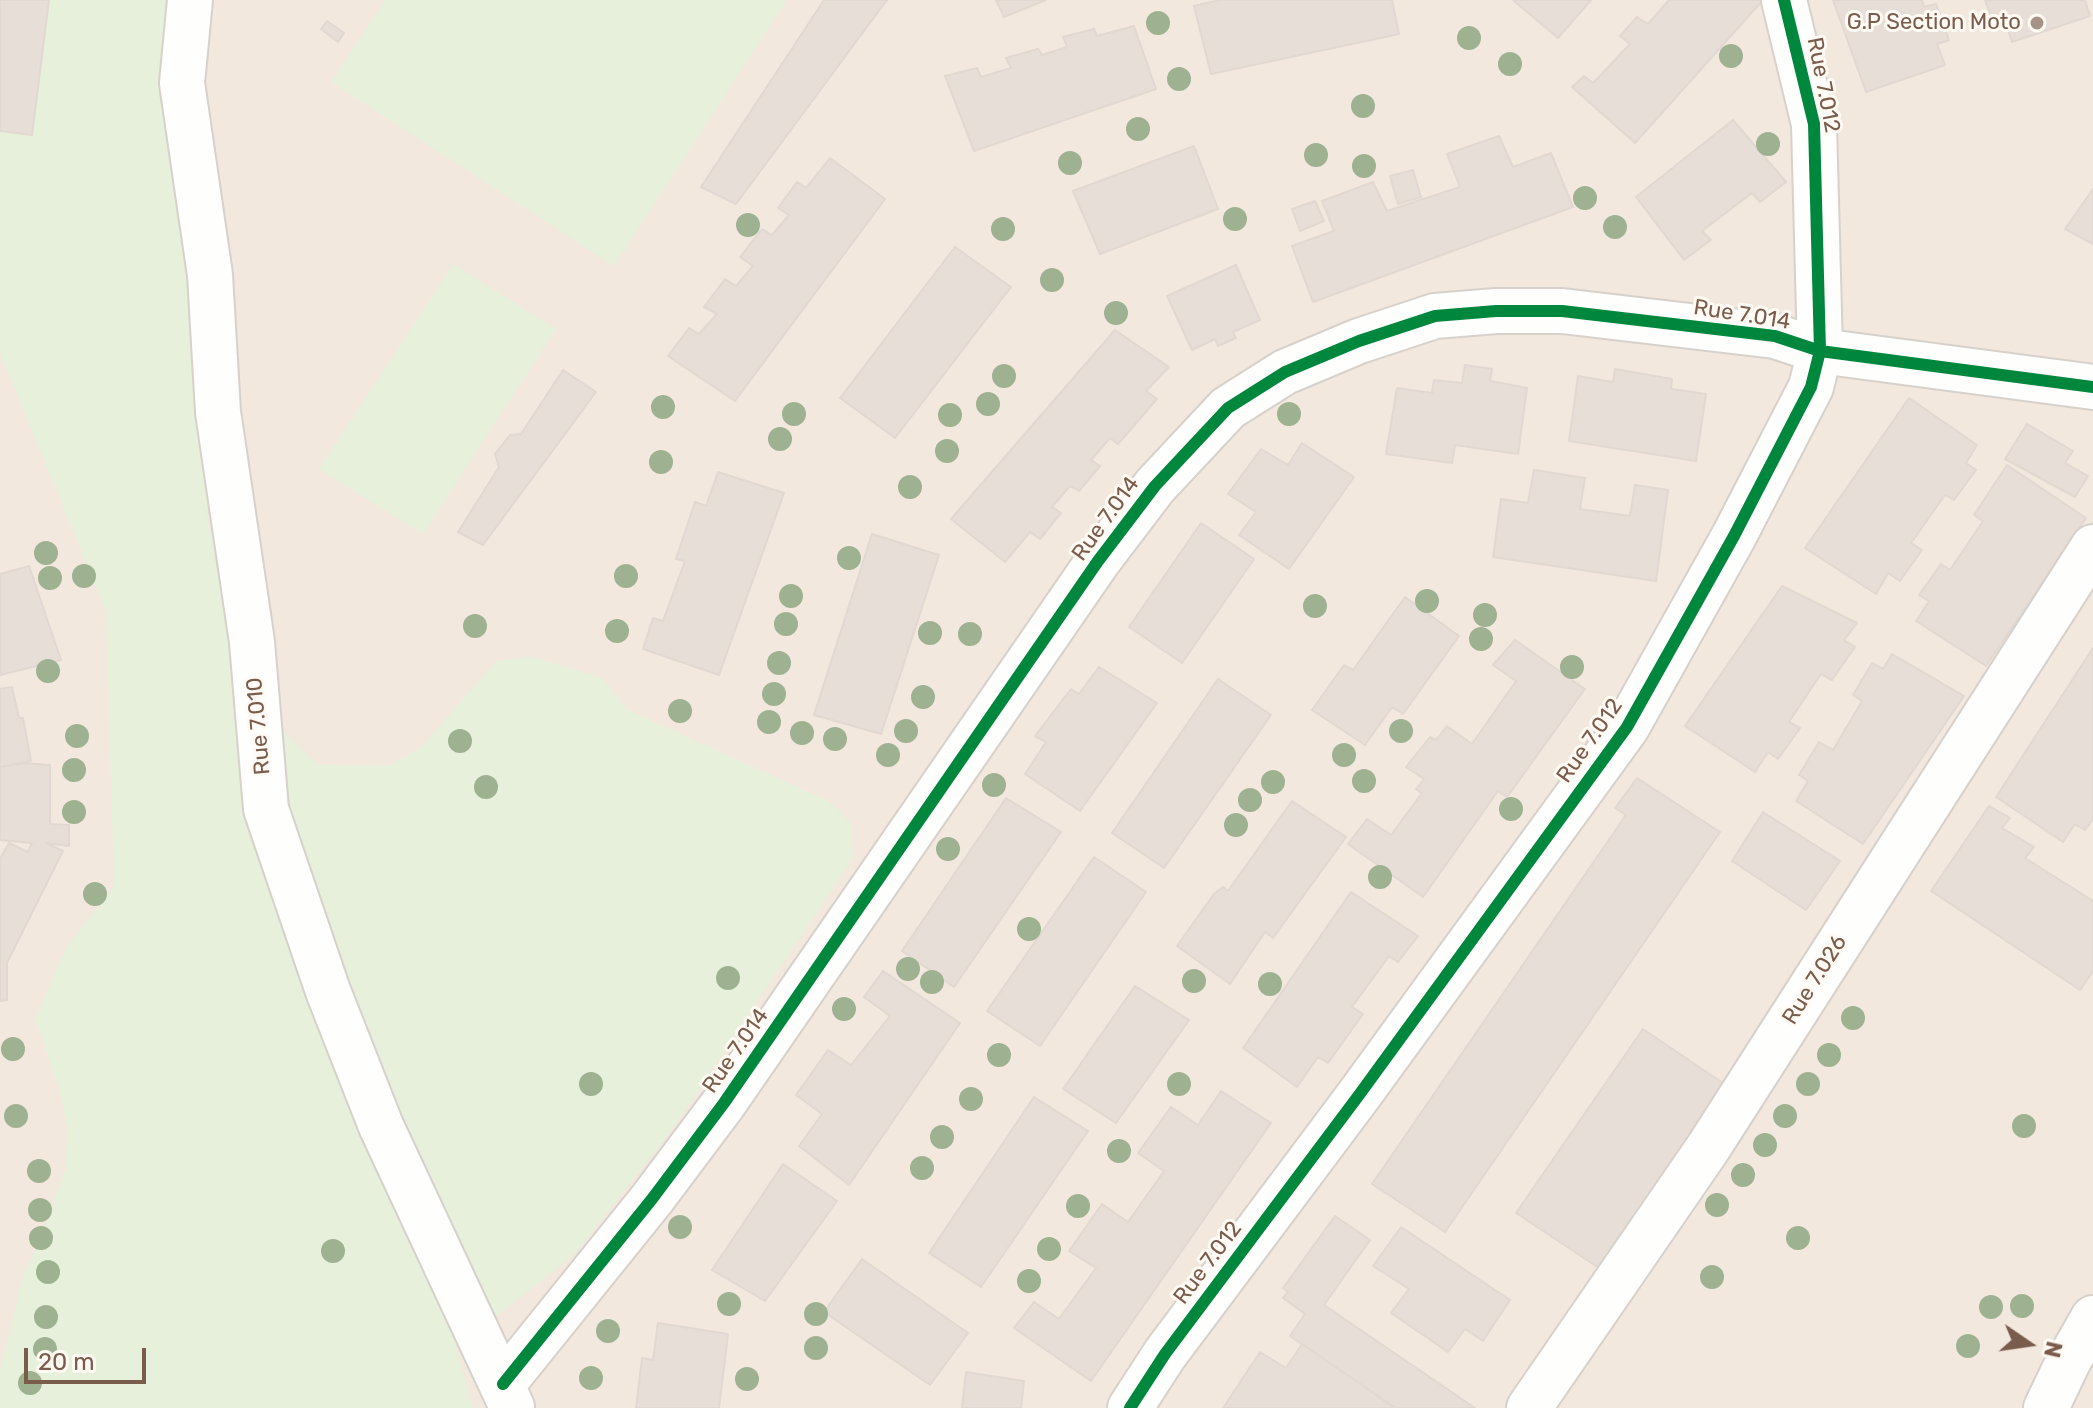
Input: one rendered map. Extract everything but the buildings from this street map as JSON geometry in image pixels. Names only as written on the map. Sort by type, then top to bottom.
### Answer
[{"type":"street","name":"Rue 7.010","points":[[190,0],[182,83],[210,275],[218,412],[252,642],[266,809],[328,991],[381,1126],[508,1396]]},
{"type":"street","name":"Rue 7.012","points":[[1130,1408],[1165,1354],[1359,1095],[1627,727],[1811,387],[1820,351],[1814,124],[1784,0]]},
{"type":"street","name":"Rue 7.014","points":[[508,1396],[724,1103],[1098,561],[1155,486],[1228,408],[1285,372],[1359,341],[1435,316],[1496,311],[1612,315],[1775,336],[1820,351],[2093,387]]},
{"type":"street","name":"Rue 7.026","points":[[1529,1408],[1708,1148],[2093,547]]},
{"type":"street","points":[[2046,1408],[2093,1318]]},
{"type":"shaded area","points":[[0,0],[2093,0],[2093,1408],[0,1408]]},
{"type":"green space","points":[[0,0],[168,0],[208,366],[207,521],[262,711],[317,764],[389,766],[421,747],[496,661],[532,657],[602,678],[626,709],[830,802],[851,822],[853,858],[673,1128],[574,1255],[456,1348],[473,1408],[0,1408],[0,1370],[24,1273],[41,1238],[65,1169],[68,1131],[60,1093],[35,1018],[66,948],[114,886],[106,612],[0,353]]},
{"type":"green space","points":[[385,0],[787,0],[614,266],[331,82]]},
{"type":"green space","points":[[453,264],[556,329],[423,534],[319,469]]},
{"type":"cycle path","points":[[1130,1408],[1165,1354],[1359,1095],[1627,727],[1734,536],[1811,387],[1820,351],[1814,124],[1784,0]]},
{"type":"cycle path","points":[[503,1384],[652,1199],[724,1103],[1098,561],[1155,486],[1228,408],[1285,372],[1359,341],[1435,316],[1496,311],[1562,311],[1775,336],[1820,351],[2093,387]]},
{"type":"place","name":"G.P Section Moto","points":[[2037,23]]}]
